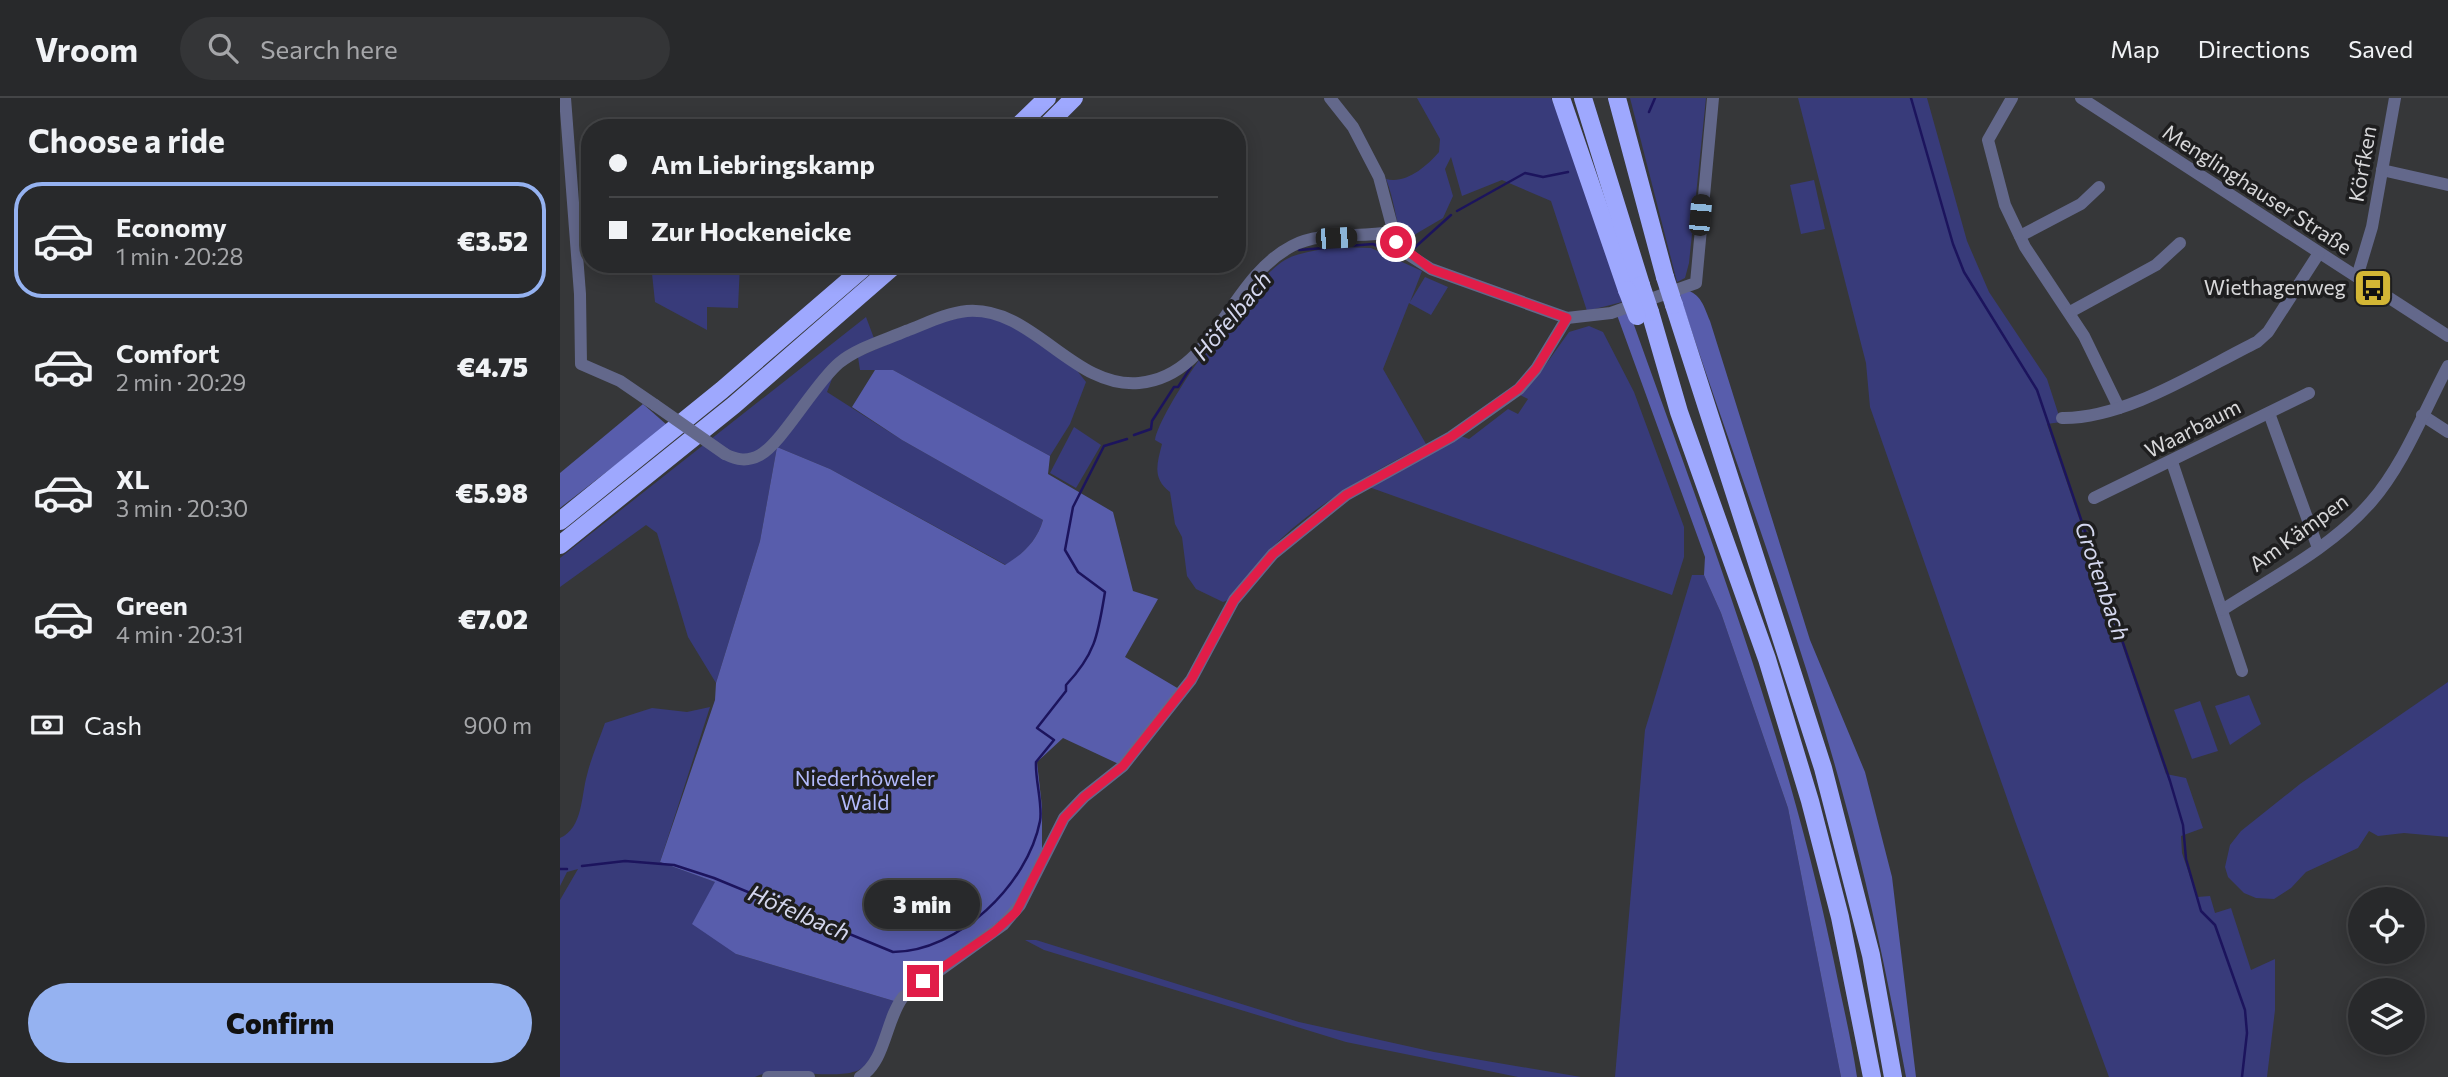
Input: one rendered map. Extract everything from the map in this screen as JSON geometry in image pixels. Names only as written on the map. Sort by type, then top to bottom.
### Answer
[{"type":"highway","points":[[1025,119],[1047,98]]},
{"type":"highway","points":[[1053,119],[1074,98]]},
{"type":"highway","points":[[1054,119],[1080,98]]},
{"type":"highway","points":[[1561,98],[1634,288],[1767,659],[1810,801],[1836,903],[1872,1077]]},
{"type":"highway","points":[[1583,98],[1634,288]]},
{"type":"highway","points":[[1617,98],[1665,277],[1823,768],[1871,955],[1893,1077]]},
{"type":"highway","points":[[560,521],[722,390],[858,273]]},
{"type":"highway","points":[[560,545],[734,405],[886,273]]},
{"type":"street","points":[[565,98],[580,294],[581,364],[620,382],[725,454],[744,460],[765,452],[842,360],[918,327],[962,312],[983,312],[1006,319],[1090,371],[1112,380],[1138,383],[1171,375],[1196,357],[1246,285],[1277,256],[1306,240],[1391,232]]},
{"type":"street","points":[[1330,98],[1353,127],[1380,177],[1387,200],[1391,232],[1405,251],[1431,269],[1567,318],[1611,313],[1696,283],[1713,98]]},
{"type":"street","points":[[2012,98],[1989,135],[1988,145],[2005,205],[2037,268],[2070,312],[2119,408]]},
{"type":"street","name":"Menglinghauser Straße","points":[[2081,98],[2448,337]]},
{"type":"street","name":"Körfken","points":[[2357,277],[2368,242],[2395,98]]},
{"type":"street","points":[[2382,170],[2448,185]]},
{"type":"street","points":[[2020,236],[2081,204],[2099,187]]},
{"type":"street","points":[[2070,312],[2156,265],[2180,243]]},
{"type":"street","points":[[2062,418],[2082,417],[2119,408],[2262,338],[2319,253]]},
{"type":"street","points":[[860,1077],[868,1072],[877,1059],[886,1027],[903,997],[1003,925],[1016,912],[1064,818],[1084,797],[1123,766],[1191,680],[1234,600],[1273,554],[1346,495],[1451,437],[1518,389],[1536,369],[1567,318]]},
{"type":"street","name":"Am Kämpen","points":[[2222,610],[2318,548],[2371,502],[2395,466],[2448,366]]},
{"type":"street","name":"Waarbaum","points":[[2094,498],[2309,393]]},
{"type":"street","points":[[2269,412],[2318,548]]},
{"type":"street","points":[[2422,415],[2448,432]]},
{"type":"street","points":[[2172,462],[2242,671]]},
{"type":"street","points":[[768,1077],[809,1077]]},
{"type":"shaded area","points":[[1417,98],[1551,98],[1622,302],[1587,311],[1551,201],[1502,180],[1462,196],[1451,157],[1445,169],[1453,196],[1443,218],[1402,242],[1386,179],[1408,177],[1439,152],[1440,139]]},
{"type":"shaded area","points":[[1630,98],[1706,98],[1689,263],[1685,278],[1677,282]]},
{"type":"shaded area","points":[[1798,98],[1927,98],[1967,241],[1989,292],[2047,379],[2061,422],[2047,424],[2166,774],[2186,778],[2203,828],[2181,836],[2182,853],[2197,897],[2210,896],[2215,913],[2231,908],[2251,970],[2275,959],[2275,1010],[2267,1077],[2109,1077],[2015,821],[1870,407],[1866,363]]},
{"type":"shaded area","points":[[1814,180],[1825,229],[1801,234],[1790,185]]},
{"type":"shaded area","points":[[1332,247],[1371,248],[1422,271],[1410,302],[1425,277],[1448,287],[1431,315],[1409,303],[1383,369],[1426,444],[1362,479],[1321,506],[1283,537],[1228,600],[1223,602],[1196,589],[1187,576],[1182,537],[1175,524],[1170,492],[1158,476],[1162,444],[1155,440],[1173,400],[1232,315],[1252,291],[1271,271],[1290,257]]},
{"type":"shaded area","points":[[652,273],[740,273],[738,308],[707,307],[707,330],[655,302]]},
{"type":"shaded area","points":[[970,315],[993,318],[1017,328],[1072,364],[1086,382],[1070,424],[1050,456],[893,370],[860,370],[858,357],[932,325]]},
{"type":"shaded area","points":[[866,317],[875,341],[840,358],[827,392],[902,440],[1043,520],[1033,541],[1024,551],[1006,565],[830,469],[777,447],[760,541],[716,683],[688,637],[657,533],[646,525],[560,587],[560,558]]},
{"type":"shaded area","points":[[1589,326],[1603,332],[1634,392],[1684,527],[1684,557],[1672,595],[1366,486],[1461,436],[1469,439],[1508,409],[1518,414],[1528,399],[1518,394],[1539,374],[1569,332]]},
{"type":"shaded area","points":[[1074,427],[1101,445],[1076,488],[1050,473]]},
{"type":"shaded area","points":[[1692,575],[1704,575],[1721,613],[1788,808],[1841,1077],[1615,1077],[1645,730]]},
{"type":"shaded area","points":[[2448,682],[2448,837],[2404,833],[2378,836],[2369,831],[2358,848],[2306,872],[2291,888],[2274,899],[2256,898],[2244,893],[2228,877],[2225,867],[2230,845],[2241,831],[2300,784]]},
{"type":"shaded area","points":[[2249,695],[2261,724],[2230,745],[2215,706]]},
{"type":"shaded area","points":[[2200,701],[2218,751],[2192,759],[2174,710]]},
{"type":"shaded area","points":[[710,707],[660,862],[715,882],[736,954],[894,1001],[878,1045],[864,1067],[839,1074],[778,1072],[755,1077],[560,1077],[560,900],[578,869],[567,872],[560,886],[560,838],[568,833],[577,819],[589,769],[605,723],[652,708],[687,712]]},
{"type":"shaded area","points":[[1025,940],[1036,940],[1299,1022],[1434,1052],[1581,1077],[1518,1077],[1346,1042],[1044,950]]},
{"type":"green space","points":[[1685,290],[1698,297],[1710,321],[1810,640],[1865,772],[1892,877],[1916,1077],[1906,1077],[1871,905],[1827,739],[1788,613],[1682,302],[1680,291]]},
{"type":"green space","points":[[1629,311],[1715,551],[1768,712],[1814,875],[1857,1077],[1841,1077],[1788,808],[1721,613],[1704,575],[1705,557],[1617,315]]},
{"type":"green space","name":"Niederhöweler Wald","points":[[875,370],[893,370],[1050,456],[1048,474],[1113,512],[1133,591],[1158,599],[1125,657],[1179,689],[1123,766],[1063,738],[1037,762],[1042,807],[1042,861],[1020,905],[894,1001],[736,954],[692,924],[715,882],[660,862],[715,700],[716,683],[760,541],[777,447],[830,469],[1005,565],[1028,546],[1040,528],[1043,520],[902,440],[852,407]]},
{"type":"green space","points":[[643,404],[667,425],[560,508],[560,473]]},
{"type":"waterway","name":"Höfelbach","points":[[1649,112],[1655,98]]},
{"type":"waterway","name":"Grotenbach","points":[[1911,98],[1953,244],[1964,272],[2037,390],[2170,781],[2183,825],[2186,859],[2201,911],[2215,925],[2245,1010],[2247,1033],[2242,1077]]},
{"type":"waterway","name":"Höfelbach","points":[[1457,211],[1525,173],[1543,177],[1568,172]]},
{"type":"waterway","name":"Höfelbach","points":[[1412,250],[1451,215]]},
{"type":"waterway","name":"Höfelbach","points":[[1299,250],[1373,244],[1399,256]]},
{"type":"waterway","name":"Höfelbach","points":[[1134,435],[1151,429],[1152,421],[1191,367]]},
{"type":"waterway","name":"Höfelbach","points":[[582,866],[625,861],[674,865],[714,878],[893,952],[917,949],[942,940],[965,927],[1005,890],[1033,845],[1041,815],[1036,762],[1054,740],[1037,728],[1066,691],[1066,685],[1090,653],[1105,592],[1078,572],[1065,550],[1073,507],[1104,446],[1127,439]]},
{"type":"waterway","name":"Höfelbach","points":[[560,869],[567,869]]},
{"type":"place","name":"Wiethagenweg","points":[[2373,288]]},
{"type":"route","points":[[923,981],[974,947],[1016,912],[1064,818],[1084,797],[1105,783],[1123,766],[1191,680],[1234,600],[1273,554],[1346,495],[1370,479],[1451,437],[1518,389],[1536,369],[1567,318],[1431,269],[1409,255],[1396,242]]}]
